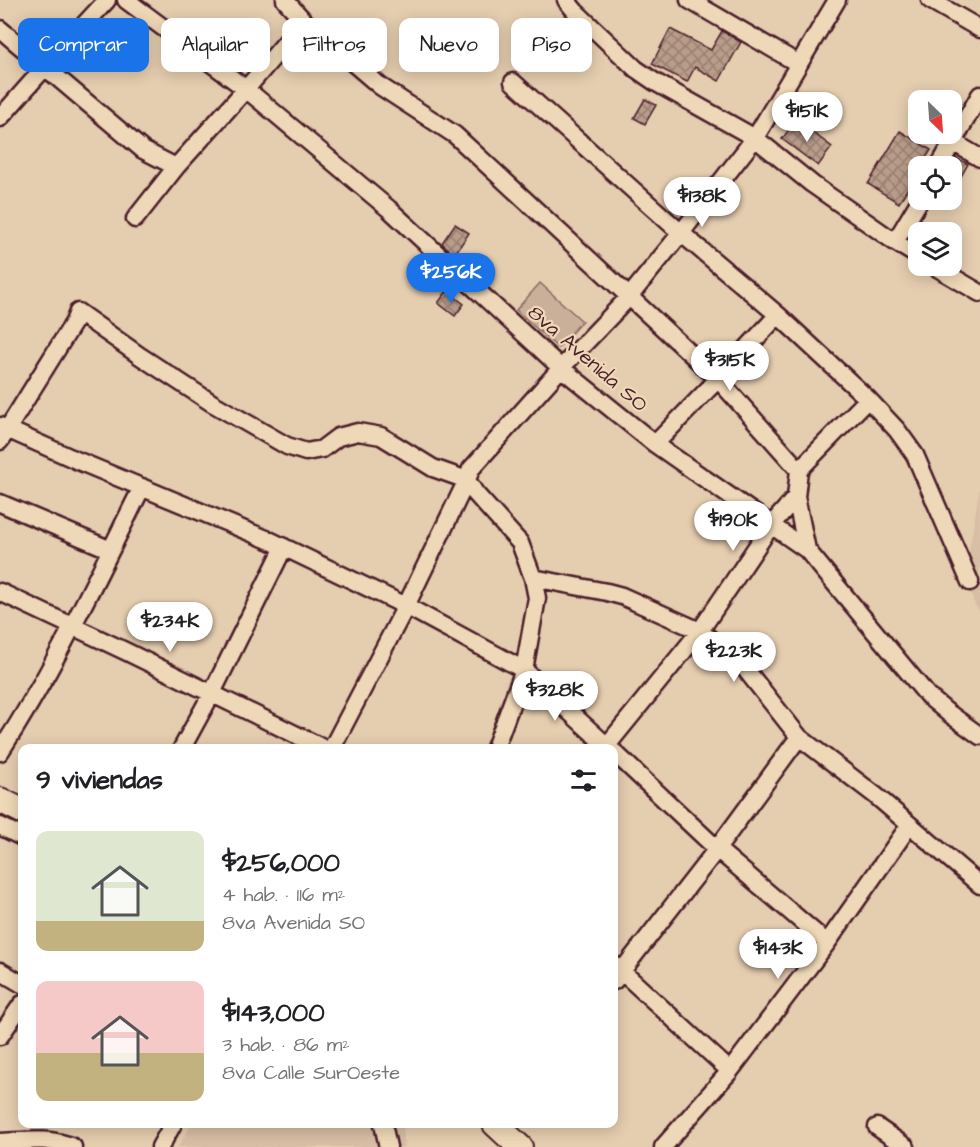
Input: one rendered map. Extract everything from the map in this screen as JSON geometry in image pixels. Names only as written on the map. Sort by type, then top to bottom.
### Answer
[{"type":"highway","points":[[0,800],[18,809]]},
{"type":"highway","points":[[499,1128],[520,1147]]},
{"type":"street","points":[[90,18],[107,0]]},
{"type":"street","name":"8va Avenida SO","points":[[126,0],[246,89],[389,209],[561,368],[655,444],[807,550],[928,696],[980,736]]},
{"type":"street","points":[[285,0],[301,18]]},
{"type":"street","points":[[566,0],[636,69],[755,138],[812,184],[908,250]]},
{"type":"street","points":[[689,0],[799,64]]},
{"type":"street","points":[[335,744],[406,606],[471,469],[561,368],[629,297],[681,233],[755,138],[837,0]]},
{"type":"street","points":[[930,0],[980,29]]},
{"type":"street","points":[[0,29],[18,44]]},
{"type":"street","points":[[135,219],[176,167],[282,47]]},
{"type":"street","points":[[0,118],[41,72]]},
{"type":"street","points":[[51,72],[143,150],[176,167]]},
{"type":"street","points":[[363,72],[380,87],[455,135],[718,380],[799,470]]},
{"type":"street","points":[[513,82],[681,233],[778,315],[868,399],[897,430],[915,455],[970,582]]},
{"type":"street","points":[[962,126],[980,95]]},
{"type":"street","points":[[956,144],[980,158]]},
{"type":"street","points":[[895,242],[914,210]]},
{"type":"street","points":[[951,276],[980,293]]},
{"type":"street","points":[[496,744],[524,670],[537,598],[533,578],[520,543],[467,480],[433,468],[381,436],[358,432],[338,437],[322,449],[306,452],[287,446],[212,404],[78,312],[74,322],[2,432],[76,460],[285,547],[406,606],[524,670],[604,744]]},
{"type":"street","points":[[655,444],[778,315]]},
{"type":"street","points":[[807,550],[796,497],[799,470],[868,399]]},
{"type":"street","points":[[0,752],[72,626],[142,488]]},
{"type":"street","points":[[613,744],[700,631],[772,524],[796,497]]},
{"type":"street","points":[[0,502],[111,550]]},
{"type":"street","points":[[184,744],[285,547]]},
{"type":"street","points":[[533,578],[614,593],[700,631],[742,666],[799,737],[875,795],[980,885]]},
{"type":"street","points":[[0,592],[315,744]]},
{"type":"street","points":[[618,970],[717,849],[799,737]]},
{"type":"street","points":[[618,757],[717,849],[827,943]]},
{"type":"street","points":[[663,1147],[730,1071],[827,943],[909,826]]},
{"type":"street","points":[[0,827],[18,835]]},
{"type":"street","points":[[0,971],[18,982]]},
{"type":"street","points":[[618,974],[730,1071]]},
{"type":"street","points":[[0,1035],[18,1010]]},
{"type":"street","points":[[877,1127],[906,1147]]},
{"type":"street","points":[[160,1147],[171,1128]]},
{"type":"street","points":[[384,1128],[388,1147]]},
{"type":"street","points":[[0,1142],[50,1141],[73,1147]]},
{"type":"shaded area","points":[[540,283],[582,321],[558,348],[516,310]]},
{"type":"shaded area","points":[[980,485],[980,612],[974,604],[966,570]]},
{"type":"shaded area","points":[[190,1128],[403,1128],[404,1147],[178,1147]]},
{"type":"building","points":[[670,29],[711,50],[722,31],[741,42],[719,81],[695,67],[687,82],[652,64]]},
{"type":"building","points":[[645,99],[656,105],[645,124],[634,118]]},
{"type":"building","points":[[796,120],[832,147],[818,166],[782,139]]},
{"type":"building","points":[[900,131],[908,136],[908,144],[921,144],[931,150],[927,156],[908,156],[908,188],[899,203],[868,184]]},
{"type":"building","points":[[962,161],[968,164],[962,175]]},
{"type":"building","points":[[455,224],[469,233],[454,255],[442,243]]},
{"type":"building","points":[[447,291],[464,304],[455,316],[438,303]]}]
